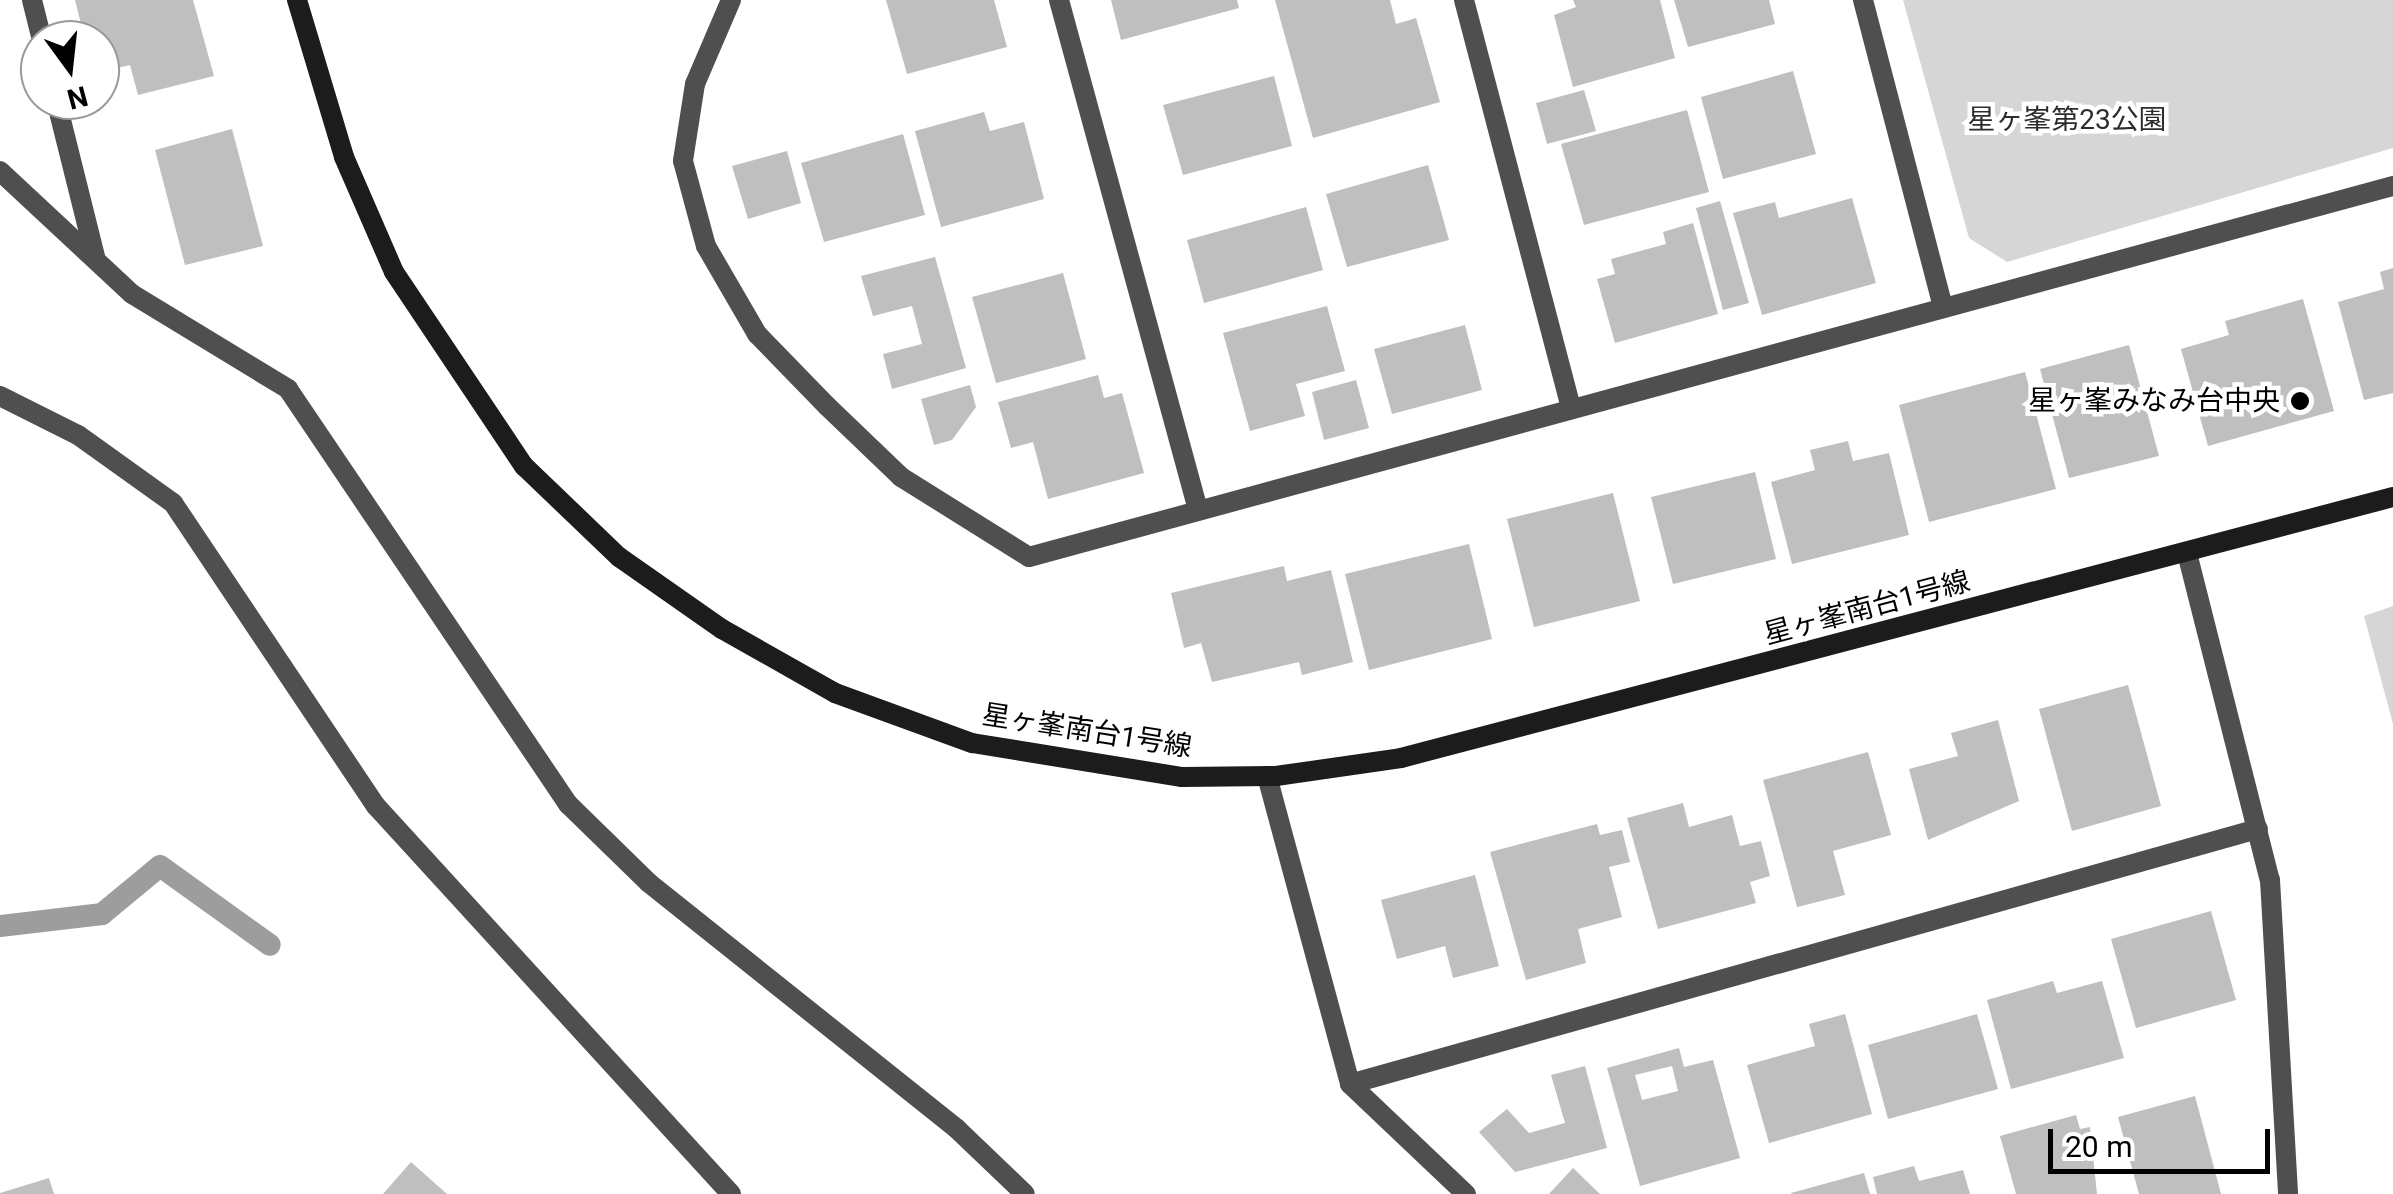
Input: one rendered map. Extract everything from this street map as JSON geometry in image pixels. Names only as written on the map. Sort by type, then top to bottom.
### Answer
[{"type":"street","name":"星ヶ峯南台1号線","points":[[297,0],[344,156],[394,272],[524,466],[620,558],[834,693],[972,743],[1182,777],[1267,776],[1401,758],[2393,497]]},
{"type":"street","points":[[731,0],[695,84],[683,161],[706,246],[757,334],[901,477],[1029,557],[2393,186]]},
{"type":"street","points":[[1059,0],[1198,510]]},
{"type":"street","points":[[1464,0],[1571,409]]},
{"type":"street","points":[[1864,0],[1943,308]]},
{"type":"street","points":[[61,120],[95,259]]},
{"type":"street","points":[[0,171],[132,294],[288,389],[568,804],[649,883],[956,1128],[1025,1194]]},
{"type":"street","points":[[0,396],[78,435],[174,503],[376,806],[731,1194]]},
{"type":"street","points":[[2187,554],[2270,880],[2288,1194]]},
{"type":"street","points":[[1267,776],[1350,1084],[1466,1194]]},
{"type":"street","points":[[1350,1084],[2258,828]]},
{"type":"green space","name":"星ヶ峯第23公園","points":[[1903,0],[2393,0],[2393,148],[2007,262],[1969,238]]},
{"type":"green space","points":[[2393,606],[2393,724],[2364,616]]},
{"type":"building","points":[[75,0],[193,0],[214,76],[138,95],[130,65],[120,67],[120,20],[80,20]]},
{"type":"building","points":[[886,0],[994,0],[1007,47],[907,74]]},
{"type":"building","points":[[1111,0],[1237,0],[1239,8],[1121,40]]},
{"type":"building","points":[[1275,0],[1390,0],[1396,24],[1416,18],[1440,102],[1313,138]]},
{"type":"building","points":[[1573,0],[1660,0],[1675,58],[1573,87],[1554,15],[1576,7]]},
{"type":"building","points":[[1674,0],[1769,0],[1775,24],[1688,47]]},
{"type":"building","points":[[1793,71],[1816,154],[1723,179],[1701,97]]},
{"type":"building","points":[[1274,76],[1292,146],[1183,175],[1163,105]]},
{"type":"building","points":[[1584,90],[1596,131],[1547,144],[1536,103]]},
{"type":"building","points":[[1687,110],[1709,192],[1584,225],[1561,144]]},
{"type":"building","points":[[984,112],[990,131],[1024,122],[1044,199],[941,227],[915,131]]},
{"type":"building","points":[[232,129],[263,246],[185,265],[155,150]]},
{"type":"building","points":[[903,134],[925,215],[824,242],[801,163]]},
{"type":"building","points":[[787,151],[801,203],[748,219],[732,166]]},
{"type":"building","points":[[1428,165],[1449,240],[1347,267],[1326,194]]},
{"type":"building","points":[[1852,198],[1876,283],[1762,315],[1733,213],[1775,202],[1779,218]]},
{"type":"building","points":[[1720,201],[1749,303],[1723,310],[1696,208]]},
{"type":"building","points":[[1306,207],[1323,270],[1204,303],[1187,240]]},
{"type":"building","points":[[1693,223],[1718,314],[1615,343],[1597,279],[1615,274],[1611,259],[1666,244],[1663,232]]},
{"type":"building","points":[[935,257],[966,368],[892,389],[883,354],[922,344],[912,306],[873,316],[861,276]]},
{"type":"building","points":[[2393,268],[2393,393],[2364,400],[2338,302],[2384,289],[2380,272]]},
{"type":"building","points":[[1063,273],[1086,359],[996,383],[972,297]]},
{"type":"building","points":[[2303,299],[2334,411],[2208,446],[2181,349],[2229,335],[2225,321]]},
{"type":"building","points":[[1327,306],[1345,371],[1296,384],[1305,416],[1250,431],[1223,333]]},
{"type":"building","points":[[1465,325],[1482,390],[1392,414],[1374,349]]},
{"type":"building","points":[[2129,345],[2159,456],[2069,478],[2040,369]]},
{"type":"building","points":[[2025,372],[2056,489],[1929,522],[1899,405]]},
{"type":"building","points":[[1098,375],[1104,398],[1122,393],[1144,473],[1048,499],[1033,442],[1011,448],[998,402]]},
{"type":"building","points":[[1356,380],[1369,428],[1324,440],[1312,392]]},
{"type":"building","points":[[970,385],[976,407],[952,440],[934,445],[921,399]]},
{"type":"building","points":[[1848,441],[1853,461],[1889,453],[1909,535],[1792,564],[1771,482],[1815,470],[1810,450]]},
{"type":"building","points":[[1755,472],[1776,559],[1673,584],[1651,497]]},
{"type":"building","points":[[1613,493],[1640,601],[1534,627],[1507,519]]},
{"type":"building","points":[[1469,544],[1492,639],[1369,670],[1345,574]]},
{"type":"building","points":[[1284,566],[1287,581],[1331,570],[1353,662],[1302,675],[1299,662],[1212,682],[1201,643],[1184,648],[1171,593]]},
{"type":"building","points":[[2128,685],[2161,806],[2072,831],[2039,709]]},
{"type":"building","points":[[1998,720],[2019,801],[1928,840],[1909,769],[1958,756],[1951,733]]},
{"type":"building","points":[[1868,752],[1891,835],[1833,851],[1845,895],[1797,907],[1763,780]]},
{"type":"building","points":[[1683,803],[1689,827],[1732,815],[1740,846],[1761,841],[1770,876],[1750,882],[1756,903],[1658,929],[1627,818]]},
{"type":"building","points":[[1597,824],[1600,835],[1622,830],[1630,862],[1609,867],[1622,917],[1578,929],[1586,963],[1526,980],[1490,852]]},
{"type":"building","points":[[1475,875],[1499,966],[1453,978],[1445,946],[1397,959],[1381,900]]},
{"type":"building","points":[[2211,911],[2236,1000],[2136,1028],[2111,939]]},
{"type":"building","points":[[2053,981],[2057,993],[2102,981],[2124,1058],[2011,1089],[1987,1000]]},
{"type":"building","points":[[1845,1014],[1872,1114],[1769,1143],[1747,1065],[1815,1046],[1809,1024]]},
{"type":"building","points":[[1977,1014],[1998,1089],[1888,1119],[1868,1045]]},
{"type":"building","points":[[1679,1048],[1684,1067],[1713,1060],[1740,1158],[1640,1186],[1607,1068]],"holes":[[[1672,1066],[1678,1091],[1642,1100],[1635,1075]]]},
{"type":"building","points":[[1585,1066],[1607,1148],[1515,1172],[1479,1132],[1507,1109],[1529,1133],[1565,1123],[1551,1075]]},
{"type":"building","points":[[2195,1096],[2221,1194],[2139,1194],[2118,1117]]},
{"type":"building","points":[[2076,1115],[2080,1129],[2090,1127],[2097,1194],[2016,1194],[2000,1136]]},
{"type":"building","points":[[411,1162],[447,1194],[383,1194]]},
{"type":"building","points":[[1914,1166],[1919,1181],[1963,1170],[1970,1194],[1877,1194],[1873,1177]]},
{"type":"building","points":[[1573,1168],[1600,1194],[1549,1194]]},
{"type":"building","points":[[1864,1173],[1870,1194],[1791,1194],[1791,1193]]},
{"type":"building","points":[[49,1178],[54,1194],[0,1194],[0,1193]]},
{"type":"waterway","points":[[0,926],[102,914],[160,866],[270,945]]},
{"type":"place","name":"星ヶ峯みなみ台中央","points":[[2300,401]]}]
